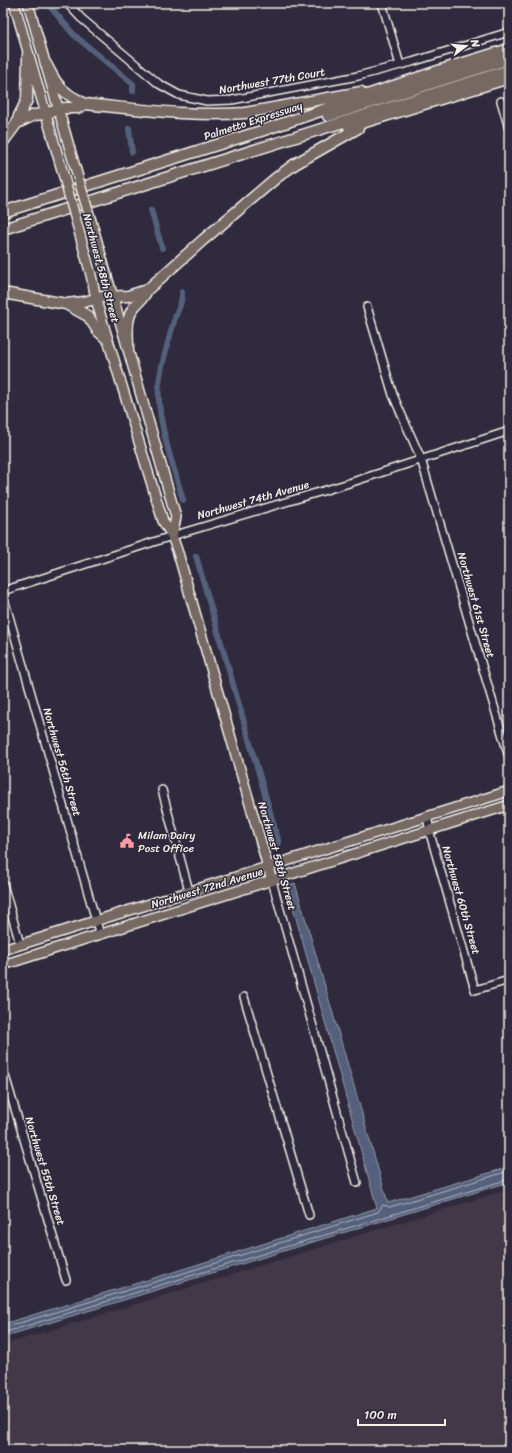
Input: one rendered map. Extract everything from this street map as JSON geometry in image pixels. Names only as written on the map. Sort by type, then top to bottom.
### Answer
[{"type":"highway","name":"Palmetto Expressway","points":[[3,212],[258,132],[393,86],[509,49]]},
{"type":"highway","points":[[3,142],[17,123],[27,100],[28,54]]},
{"type":"highway","points":[[3,218],[509,59]]},
{"type":"highway","points":[[46,64],[60,87],[69,95],[84,104],[164,111],[233,114],[245,113],[393,86]]},
{"type":"highway","points":[[3,229],[509,70]]},
{"type":"highway","points":[[3,235],[264,152],[509,78]]},
{"type":"highway","points":[[17,123],[30,117],[68,107],[78,108],[84,104]]},
{"type":"highway","points":[[3,293],[66,304],[84,302],[96,298],[128,296],[147,290],[276,178],[295,164],[372,120]]},
{"type":"highway","points":[[128,348],[127,326],[130,314],[135,306],[144,298],[147,290]]},
{"type":"highway","points":[[66,304],[88,316],[98,331],[107,338]]},
{"type":"main road","name":"Northwest 58th Street","points":[[14,3],[92,275],[96,298],[107,338],[163,521],[172,536],[272,881]]},
{"type":"main road","name":"Northwest 58th Street","points":[[28,3],[176,517],[172,536]]},
{"type":"main road","name":"Northwest 72nd Avenue","points":[[3,950],[509,790]]},
{"type":"main road","name":"Northwest 72nd Avenue","points":[[3,965],[509,805]]},
{"type":"street","name":"Northwest 77th Court","points":[[67,3],[81,18],[150,78],[175,93],[200,100],[216,102],[358,76],[509,32]]},
{"type":"street","points":[[382,3],[400,65]]},
{"type":"street","points":[[501,101],[509,129]]},
{"type":"street","name":"Northwest 61st Street","points":[[367,307],[393,395],[421,459],[509,757]]},
{"type":"street","name":"Northwest 74th Avenue","points":[[3,591],[172,536],[340,486],[509,431]]},
{"type":"street","name":"Northwest 56th Street","points":[[3,595],[100,935]]},
{"type":"street","points":[[162,790],[189,891]]},
{"type":"street","name":"Northwest 60th Street","points":[[427,816],[475,990],[509,980]]},
{"type":"street","name":"Northwest 58th Street","points":[[272,881],[358,1183]]},
{"type":"street","points":[[3,884],[20,944]]},
{"type":"street","points":[[244,997],[309,1215]]},
{"type":"street","name":"Northwest 55th Street","points":[[3,1069],[66,1280]]},
{"type":"shaded area","points":[[509,1189],[509,1450],[3,1450],[3,1345]]},
{"type":"water","points":[[295,883],[388,1203],[509,1167],[509,1182],[3,1337],[3,1324],[377,1208],[287,886]]},
{"type":"waterway","points":[[47,3],[74,35],[133,84],[133,91]]},
{"type":"waterway","points":[[129,128],[132,152]]},
{"type":"waterway","points":[[151,210],[162,248]]},
{"type":"waterway","points":[[182,292],[181,303],[174,321],[161,368],[159,397],[160,412],[166,442],[183,500]]},
{"type":"waterway","points":[[196,556],[279,843]]},
{"type":"place","name":"Milam Dairy Post Office","points":[[127,841]]}]
